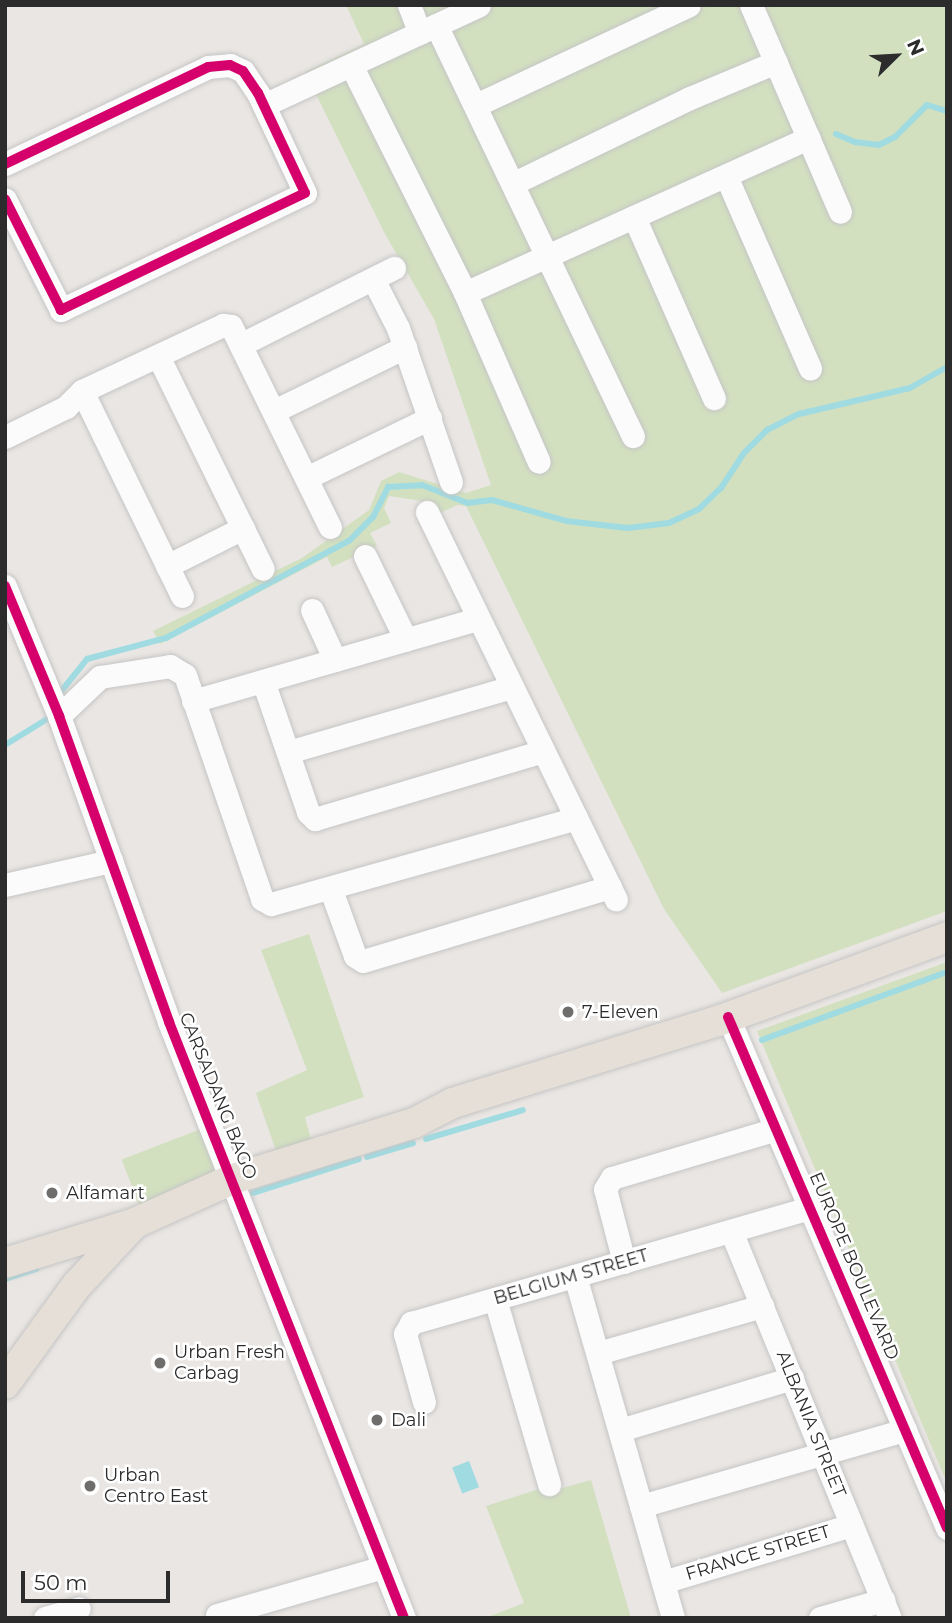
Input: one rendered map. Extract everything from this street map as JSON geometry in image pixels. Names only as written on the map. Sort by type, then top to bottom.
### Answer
[{"type":"main road","points":[[5,1263],[135,1223],[233,1179],[414,1123],[453,1103],[728,1017],[947,937]]},
{"type":"main road","points":[[5,1384],[77,1285],[135,1223]]},
{"type":"main road","points":[[56,1249],[74,1263],[77,1285]]},
{"type":"street","points":[[409,5],[428,29],[476,105],[550,255],[632,436]]},
{"type":"street","points":[[264,106],[479,5]]},
{"type":"street","points":[[476,105],[689,5]]},
{"type":"street","points":[[751,5],[840,212]]},
{"type":"street","points":[[514,183],[690,98],[776,62]]},
{"type":"street","points":[[5,164],[208,67],[230,65],[243,71],[264,106],[305,193],[61,310],[5,199]]},
{"type":"street","points":[[351,65],[465,293],[539,462]]},
{"type":"street","points":[[465,293],[809,138]]},
{"type":"street","points":[[726,176],[810,368]]},
{"type":"street","points":[[634,217],[714,398]]},
{"type":"street","points":[[242,344],[394,268]]},
{"type":"street","points":[[373,279],[405,347],[451,482]]},
{"type":"street","points":[[5,437],[66,407],[78,393],[223,325],[236,330],[330,527]]},
{"type":"street","points":[[274,411],[405,347]]},
{"type":"street","points":[[158,356],[263,569]]},
{"type":"street","points":[[5,420],[59,393],[78,393]]},
{"type":"street","points":[[78,393],[182,596]]},
{"type":"street","points":[[306,478],[430,418]]},
{"type":"street","points":[[331,890],[355,956],[363,961],[613,893],[427,512]]},
{"type":"street","points":[[167,566],[243,528]]},
{"type":"street","points":[[365,556],[405,640]]},
{"type":"street","name":"CARSADANG BAGO","points":[[5,586],[59,716],[111,861],[404,1618]]},
{"type":"street","points":[[312,610],[335,660]]},
{"type":"street","points":[[193,701],[478,619]]},
{"type":"street","points":[[59,716],[100,677],[170,666],[185,675],[262,898],[271,904],[331,890],[576,818]]},
{"type":"street","points":[[263,681],[308,813],[323,820],[543,751]]},
{"type":"street","points":[[288,752],[512,687]]},
{"type":"street","points":[[5,885],[111,861]]},
{"type":"street","name":"EUROPE BOULEVARD","points":[[728,1017],[947,1528]]},
{"type":"street","points":[[624,1262],[605,1189],[612,1178],[776,1129]]},
{"type":"street","name":"BELGIUM STREET","points":[[424,1402],[407,1328],[495,1299],[810,1208]]},
{"type":"street","name":"ALBANIA STREET","points":[[731,1231],[887,1609]]},
{"type":"street","points":[[575,1276],[673,1618]]},
{"type":"street","points":[[495,1299],[549,1484]]},
{"type":"street","points":[[598,1353],[762,1306]]},
{"type":"street","points":[[620,1430],[792,1378]]},
{"type":"street","points":[[641,1506],[905,1430]]},
{"type":"street","name":"FRANCE STREET","points":[[663,1582],[852,1525]]},
{"type":"street","points":[[217,1615],[383,1567]]},
{"type":"street","points":[[45,1618],[79,1608]]},
{"type":"street","points":[[820,1618],[887,1609]]},
{"type":"green space","points":[[346,5],[947,5],[947,911],[722,993],[664,909],[466,506],[457,505],[438,514],[428,502],[389,496],[384,508],[391,523],[370,533],[377,546],[332,567],[327,557],[160,644],[153,631],[302,558],[369,510],[381,481],[399,472],[466,493],[491,485],[434,319],[385,234],[305,72],[364,44]]},
{"type":"green space","points":[[309,934],[364,1097],[305,1117],[312,1143],[277,1154],[256,1093],[307,1070],[261,950]]},
{"type":"green space","points":[[947,962],[947,1483],[757,1031]]},
{"type":"green space","points":[[201,1129],[219,1176],[140,1206],[122,1159]]},
{"type":"green space","points":[[591,1480],[631,1618],[485,1618],[524,1603],[486,1506],[539,1489],[541,1494]]},
{"type":"water","points":[[469,1461],[479,1487],[462,1494],[452,1467]]},
{"type":"waterway","points":[[836,134],[855,142],[879,145],[895,137],[927,105],[947,111]]},
{"type":"waterway","points":[[59,694],[87,659],[166,638],[350,540],[373,517],[388,487],[422,485],[467,503],[492,500],[566,521],[628,528],[669,523],[699,509],[721,488],[744,453],[767,430],[799,414],[910,388],[947,367]]},
{"type":"waterway","points":[[5,745],[47,719]]},
{"type":"waterway","points":[[762,1040],[947,972]]},
{"type":"waterway","points":[[426,1139],[523,1110]]},
{"type":"waterway","points":[[367,1157],[413,1143]]},
{"type":"waterway","points":[[253,1193],[359,1159]]},
{"type":"waterway","points":[[5,1279],[36,1269]]},
{"type":"cycle path","points":[[5,164],[208,67],[230,65],[243,71],[258,93],[305,193],[61,310],[5,199]]},
{"type":"cycle path","points":[[5,586],[59,716],[169,1022],[404,1618]]},
{"type":"cycle path","points":[[728,1017],[947,1528]]},
{"type":"place","name":"7-Eleven","points":[[568,1012]]},
{"type":"place","name":"Alfamart","points":[[52,1193]]},
{"type":"place","name":"Urban Fresh Carbag","points":[[160,1363]]},
{"type":"place","name":"Dali","points":[[377,1420]]},
{"type":"place","name":"Urban Centro East","points":[[90,1486]]}]
